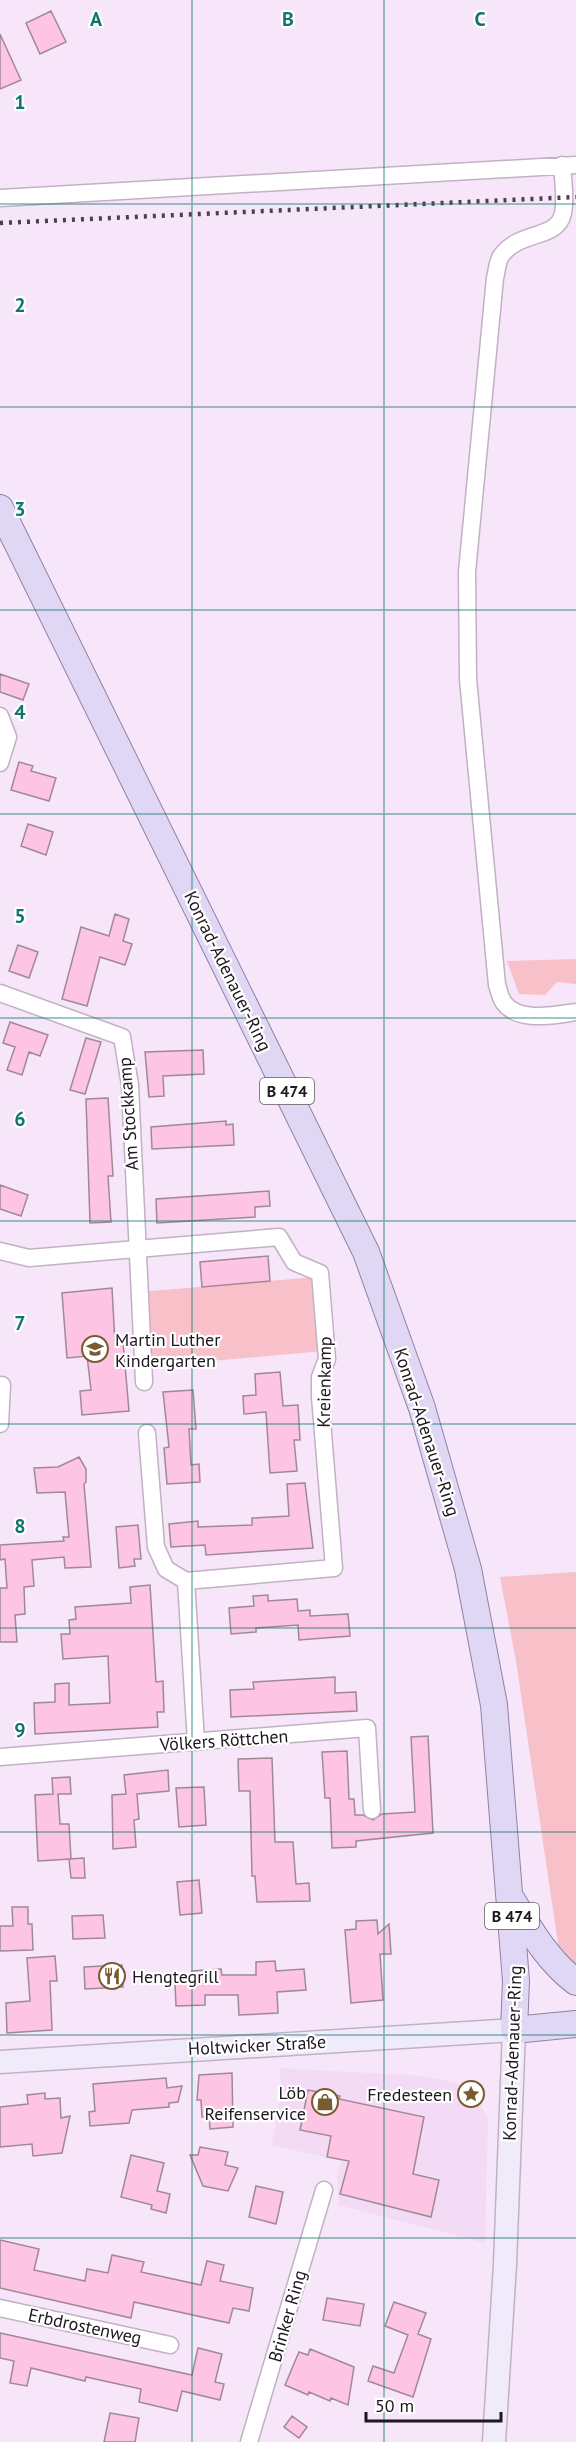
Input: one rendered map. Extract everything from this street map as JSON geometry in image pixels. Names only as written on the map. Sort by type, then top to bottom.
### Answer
[{"type":"main road","name":"Konrad-Adenauer-Ring","points":[[0,508],[366,1252],[422,1408],[468,1569],[494,1705],[516,1981],[505,2264],[494,2442]]},
{"type":"main road","points":[[510,1897],[538,1943],[557,1966],[576,1982]]},
{"type":"main road","points":[[514,2030],[576,2024]]},
{"type":"main road","name":"Holtwicker Straße","points":[[0,2062],[514,2030]]},
{"type":"street","points":[[0,198],[569,165],[560,221],[555,228],[543,233],[528,235],[510,245],[500,258],[495,278],[467,572],[468,679],[497,985],[504,1003],[518,1013],[537,1016],[576,1012]]},
{"type":"street","points":[[0,716],[8,737],[0,763]]},
{"type":"street","name":"Am Stockkamp","points":[[0,993],[122,1037],[130,1086],[137,1249]]},
{"type":"street","name":"Kreienkamp","points":[[137,1249],[279,1237],[294,1262],[320,1273],[327,1359],[320,1377],[320,1396],[334,1568],[186,1581]]},
{"type":"street","points":[[0,1251],[29,1258],[137,1249],[144,1382]]},
{"type":"street","points":[[0,1424],[2,1385]]},
{"type":"street","points":[[147,1433],[156,1547],[166,1569],[186,1581],[196,1742]]},
{"type":"street","name":"Völkers Röttchen","points":[[0,1757],[366,1728],[372,1810]]},
{"type":"street","name":"Brinker Ring","points":[[249,2442],[324,2190]]},
{"type":"street","name":"Erbdrostenweg","points":[[0,2308],[170,2345]]},
{"type":"shaded area","points":[[576,959],[576,984],[557,982],[545,995],[519,994],[507,961]]},
{"type":"shaded area","points":[[317,1277],[323,1351],[143,1367],[139,1292]]},
{"type":"shaded area","points":[[576,1572],[576,1969],[559,1950],[516,1661],[500,1577]]},
{"type":"shaded area","points":[[279,2068],[424,2076],[469,2086],[488,2118],[485,2243],[339,2205],[337,2174],[342,2161],[272,2145],[282,2088]]},
{"type":"building","points":[[51,11],[66,42],[40,54],[26,23]]},
{"type":"building","points":[[0,34],[21,80],[0,89]]},
{"type":"building","points":[[0,674],[29,684],[23,700],[0,692]]},
{"type":"building","points":[[19,762],[33,766],[31,771],[56,778],[49,801],[11,790]]},
{"type":"building","points":[[28,824],[53,832],[46,855],[21,846]]},
{"type":"building","points":[[115,914],[129,919],[123,941],[132,944],[125,965],[100,957],[87,1006],[62,999],[81,927],[109,936]]},
{"type":"building","points":[[18,945],[38,952],[29,978],[9,971]]},
{"type":"building","points":[[10,1022],[48,1035],[40,1056],[29,1052],[22,1075],[7,1070],[15,1047],[3,1043]]},
{"type":"building","points":[[86,1038],[101,1042],[85,1094],[70,1090]]},
{"type":"building","points":[[203,1050],[204,1074],[163,1076],[164,1096],[149,1097],[145,1052]]},
{"type":"building","points":[[108,1098],[113,1176],[108,1176],[111,1222],[90,1223],[86,1099]]},
{"type":"building","points":[[226,1121],[226,1125],[233,1124],[234,1145],[152,1149],[151,1127]]},
{"type":"building","points":[[0,1185],[28,1195],[21,1216],[0,1209]]},
{"type":"building","points":[[269,1191],[270,1206],[255,1207],[255,1217],[157,1223],[156,1199]]},
{"type":"building","points":[[268,1256],[270,1281],[202,1287],[200,1262]]},
{"type":"building","name":"Martin Luther Kindergarten","points":[[112,1288],[115,1343],[123,1342],[129,1411],[82,1415],[80,1391],[91,1390],[87,1356],[67,1358],[62,1293]]},
{"type":"building","points":[[280,1372],[283,1406],[298,1405],[300,1440],[294,1440],[297,1471],[270,1473],[266,1412],[244,1414],[243,1396],[256,1395],[255,1374]]},
{"type":"building","points":[[193,1390],[196,1429],[189,1429],[191,1465],[199,1464],[200,1482],[167,1484],[164,1448],[169,1447],[163,1392]]},
{"type":"building","points":[[79,1457],[86,1469],[84,1484],[91,1567],[65,1568],[64,1557],[32,1560],[34,1586],[24,1587],[25,1614],[15,1615],[17,1642],[0,1642],[0,1588],[7,1588],[5,1559],[0,1560],[0,1545],[64,1541],[63,1537],[69,1537],[65,1492],[37,1493],[34,1468],[58,1467]]},
{"type":"building","points":[[305,1483],[313,1548],[206,1555],[205,1545],[171,1547],[169,1524],[198,1521],[198,1527],[252,1525],[252,1518],[289,1516],[287,1484]]},
{"type":"building","points":[[138,1525],[141,1559],[134,1559],[135,1566],[119,1568],[116,1527]]},
{"type":"building","points":[[150,1585],[156,1682],[163,1681],[164,1712],[157,1712],[158,1727],[35,1734],[34,1703],[55,1702],[55,1684],[69,1683],[69,1705],[110,1703],[108,1656],[63,1659],[61,1634],[70,1634],[69,1620],[76,1619],[75,1607],[131,1603],[130,1587]]},
{"type":"building","points":[[268,1595],[268,1601],[297,1599],[298,1611],[310,1610],[310,1616],[348,1614],[350,1636],[299,1640],[298,1625],[256,1628],[256,1632],[231,1634],[229,1608],[254,1606],[253,1596]]},
{"type":"building","points":[[335,1677],[335,1693],[356,1692],[357,1711],[231,1717],[230,1690],[254,1689],[253,1682]]},
{"type":"building","points":[[428,1736],[433,1833],[356,1841],[356,1847],[332,1848],[330,1798],[325,1798],[322,1752],[347,1751],[349,1799],[354,1799],[355,1815],[363,1815],[373,1820],[382,1814],[415,1812],[411,1737]]},
{"type":"building","points":[[272,1758],[275,1842],[293,1842],[296,1884],[309,1883],[310,1901],[257,1902],[255,1876],[252,1876],[250,1791],[239,1791],[238,1759]]},
{"type":"building","points":[[168,1770],[169,1791],[137,1794],[139,1819],[134,1820],[136,1847],[113,1849],[112,1795],[126,1794],[124,1775]]},
{"type":"building","points":[[70,1777],[71,1794],[58,1794],[60,1824],[69,1824],[71,1859],[38,1861],[35,1795],[53,1794],[52,1778]]},
{"type":"building","points":[[204,1787],[206,1825],[179,1827],[176,1788]]},
{"type":"building","points":[[84,1858],[85,1878],[71,1878],[69,1859]]},
{"type":"building","points":[[199,1880],[202,1913],[180,1915],[177,1882]]},
{"type":"building","points":[[12,1907],[28,1907],[28,1924],[32,1924],[33,1950],[0,1951],[0,1926],[13,1926]]},
{"type":"building","points":[[103,1915],[105,1938],[73,1939],[72,1916]]},
{"type":"building","points":[[377,1920],[378,1934],[389,1924],[391,1954],[380,1954],[383,2000],[351,2003],[345,1930],[356,1929],[356,1921]]},
{"type":"building","points":[[55,1956],[57,1981],[50,1981],[52,2030],[7,2033],[6,2003],[30,2001],[27,1958]]},
{"type":"building","points":[[275,1961],[276,1971],[304,1969],[306,1990],[277,1992],[278,2013],[239,2015],[238,1995],[205,1995],[205,2005],[176,2006],[175,1983],[193,1982],[192,1971],[221,1969],[222,1975],[256,1975],[256,1962]]},
{"type":"building","points":[[122,1965],[123,1987],[85,1989],[84,1967]]},
{"type":"building","points":[[232,2073],[233,2127],[210,2129],[209,2117],[202,2117],[201,2100],[197,2100],[199,2075]]},
{"type":"building","points":[[166,2078],[167,2088],[182,2086],[178,2102],[169,2103],[169,2107],[132,2110],[129,2123],[90,2126],[89,2112],[95,2111],[93,2084]]},
{"type":"building","points":[[308,2090],[424,2117],[413,2174],[439,2180],[431,2217],[340,2194],[349,2161],[327,2157],[331,2136],[300,2130]]},
{"type":"building","points":[[45,2093],[45,2099],[60,2098],[61,2118],[70,2116],[62,2153],[33,2156],[32,2144],[0,2147],[0,2107],[28,2104],[27,2095]]},
{"type":"building","points":[[200,2147],[228,2152],[225,2165],[238,2168],[228,2191],[203,2186],[190,2155],[198,2155]]},
{"type":"building","points":[[131,2155],[164,2163],[157,2191],[170,2194],[166,2213],[151,2209],[152,2205],[121,2197]]},
{"type":"building","points":[[256,2186],[283,2192],[276,2224],[249,2217]]},
{"type":"building","points":[[0,2240],[39,2249],[34,2270],[85,2281],[87,2269],[108,2273],[112,2255],[144,2262],[141,2272],[201,2285],[207,2261],[224,2265],[220,2281],[253,2288],[249,2311],[233,2308],[229,2323],[134,2302],[131,2318],[0,2288]]},
{"type":"building","points":[[327,2298],[364,2304],[360,2326],[323,2320]]},
{"type":"building","points":[[394,2302],[426,2313],[418,2334],[431,2339],[413,2397],[368,2381],[373,2366],[394,2373],[408,2335],[385,2326]]},
{"type":"building","points":[[0,2333],[192,2375],[198,2348],[222,2354],[215,2382],[224,2384],[220,2400],[182,2391],[177,2411],[139,2402],[141,2389],[86,2377],[85,2381],[31,2368],[27,2386],[10,2383],[14,2361],[0,2358]]},
{"type":"building","points":[[310,2349],[354,2367],[348,2405],[331,2398],[330,2401],[309,2392],[308,2395],[285,2385],[299,2352],[308,2355]]},
{"type":"building","points":[[110,2413],[139,2418],[135,2442],[104,2442]]},
{"type":"building","points":[[292,2416],[307,2427],[299,2438],[284,2427]]},
{"type":"railway","points":[[0,223],[576,197]]},
{"type":"place","name":"Martin Luther Kindergarten","points":[[95,1349]]},
{"type":"place","name":"Hengtegrill","points":[[112,1976]]},
{"type":"place","name":"Fredesteen","points":[[471,2094]]},
{"type":"place","name":"Löb Reifenservice","points":[[325,2102]]}]
